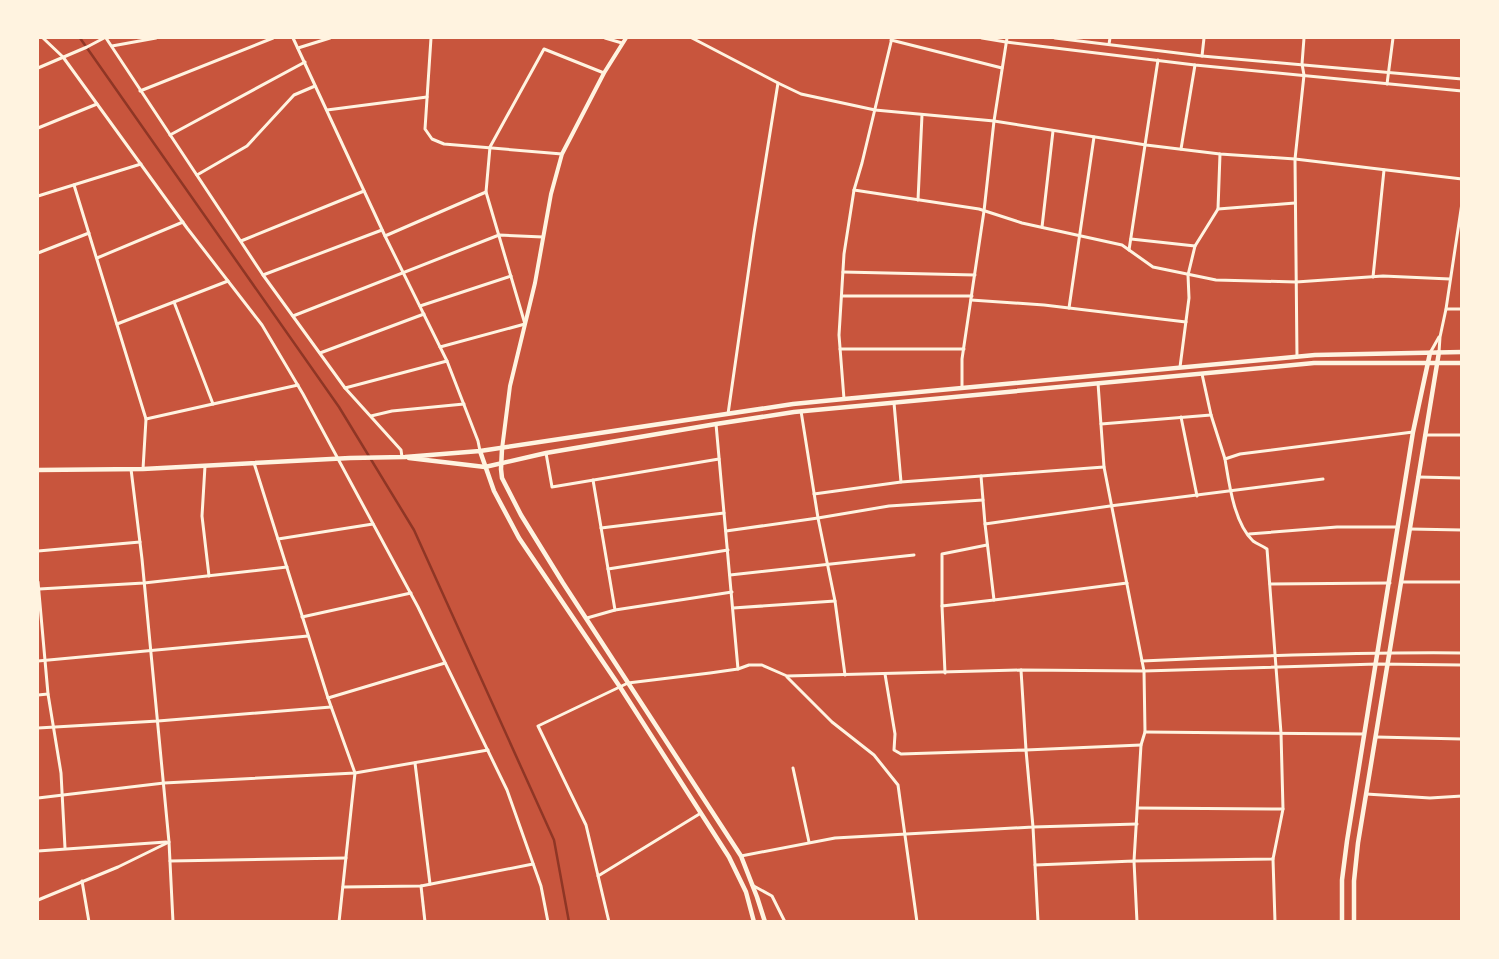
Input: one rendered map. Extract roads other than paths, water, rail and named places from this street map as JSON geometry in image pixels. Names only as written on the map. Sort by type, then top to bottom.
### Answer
[{"type":"main road","points":[[1354,922],[1354,881],[1358,843],[1439,352]]},
{"type":"main road","points":[[38,470],[144,469],[402,457],[480,451],[793,404],[1297,356],[1462,352]]},
{"type":"main road","points":[[1342,922],[1342,880],[1347,841],[1414,432],[1430,353]]},
{"type":"main road","points":[[1314,363],[1315,355]]},
{"type":"main road","points":[[1268,359],[1269,367]]},
{"type":"main road","points":[[402,457],[485,467],[546,454],[801,411],[1314,363],[1462,363]]},
{"type":"main road","points":[[502,449],[502,478],[521,515],[741,856],[765,922]]},
{"type":"main road","points":[[480,451],[494,491],[520,538],[620,687],[729,857],[746,892],[754,922]]},
{"type":"street","points":[[43,38],[63,57],[183,222],[262,325],[298,385],[411,593],[507,790],[541,886],[548,922]]},
{"type":"street","points":[[38,68],[105,38],[263,275],[345,388],[401,450],[402,457]]},
{"type":"street","points":[[112,46],[156,38]]},
{"type":"street","points":[[140,91],[273,38]]},
{"type":"street","points":[[293,38],[382,230],[447,361],[480,451]]},
{"type":"street","points":[[298,48],[330,38]]},
{"type":"street","points":[[430,38],[425,129],[432,139],[444,144],[562,154]]},
{"type":"street","points":[[605,38],[622,43]]},
{"type":"street","points":[[502,449],[510,386],[525,324],[551,194],[562,154],[604,73],[626,38]]},
{"type":"street","points":[[692,38],[801,94],[875,110],[994,122],[1220,154],[1295,158],[1462,179]]},
{"type":"street","points":[[982,38],[1195,65],[1462,91]]},
{"type":"street","points":[[1055,38],[1202,56],[1462,79]]},
{"type":"street","points":[[1109,44],[1110,38]]},
{"type":"street","points":[[1202,56],[1204,38]]},
{"type":"street","points":[[1297,356],[1295,158],[1304,76],[1302,64],[1304,38]]},
{"type":"street","points":[[1387,84],[1393,38]]},
{"type":"street","points":[[844,399],[839,335],[843,272],[854,190],[892,39],[1002,68]]},
{"type":"street","points":[[962,387],[964,349],[984,211],[994,122],[1007,40]]},
{"type":"street","points":[[525,324],[486,192],[490,147],[544,49],[604,73]]},
{"type":"street","points":[[1129,250],[1158,60]]},
{"type":"street","points":[[170,135],[305,62]]},
{"type":"street","points":[[1181,149],[1195,65]]},
{"type":"street","points":[[728,414],[778,83]]},
{"type":"street","points":[[197,175],[247,146],[294,95],[316,86]]},
{"type":"street","points":[[326,110],[427,97]]},
{"type":"street","points":[[38,128],[97,104]]},
{"type":"street","points":[[918,200],[922,115]]},
{"type":"street","points":[[1042,228],[1053,130]]},
{"type":"street","points":[[1069,308],[1094,137]]},
{"type":"street","points":[[1180,367],[1189,298],[1188,274],[1195,246],[1218,209],[1220,154]]},
{"type":"street","points":[[38,196],[141,164]]},
{"type":"street","points":[[1373,277],[1384,170]]},
{"type":"street","points":[[74,184],[146,419],[144,469]]},
{"type":"street","points":[[854,190],[984,211],[1042,228],[1122,245],[1153,267],[1216,280],[1296,282],[1373,277],[1450,279]]},
{"type":"street","points":[[241,241],[364,191]]},
{"type":"street","points":[[385,236],[486,192]]},
{"type":"street","points":[[1439,352],[1462,203]]},
{"type":"street","points":[[1218,209],[1295,204]]},
{"type":"street","points":[[97,258],[183,222]]},
{"type":"street","points":[[263,275],[382,230]]},
{"type":"street","points":[[38,253],[89,233]]},
{"type":"street","points":[[293,316],[499,235],[543,237]]},
{"type":"street","points":[[1131,239],[1195,246]]},
{"type":"street","points":[[843,272],[975,275]]},
{"type":"street","points":[[420,306],[511,276]]},
{"type":"street","points":[[117,324],[228,281]]},
{"type":"street","points":[[842,296],[971,298],[1186,322]]},
{"type":"street","points":[[174,302],[213,404]]},
{"type":"street","points":[[1446,309],[1462,309]]},
{"type":"street","points":[[320,354],[424,314]]},
{"type":"street","points":[[440,347],[525,324]]},
{"type":"street","points":[[1430,353],[1440,337]]},
{"type":"street","points":[[840,349],[964,349]]},
{"type":"street","points":[[345,388],[447,361]]},
{"type":"street","points":[[1202,373],[1211,415],[1225,459],[1237,512],[1253,540],[1267,549],[1282,733],[1283,809],[1273,859],[1275,922]]},
{"type":"street","points":[[1098,383],[1104,467],[1110,506],[1144,671],[1145,732],[1141,745],[1134,860],[1137,922]]},
{"type":"street","points":[[146,419],[298,385]]},
{"type":"street","points":[[894,402],[901,482]]},
{"type":"street","points":[[371,416],[392,411],[464,404]]},
{"type":"street","points":[[801,411],[818,518],[835,601],[845,676]]},
{"type":"street","points":[[1101,424],[1211,415]]},
{"type":"street","points":[[1180,417],[1197,496]]},
{"type":"street","points":[[716,424],[738,669]]},
{"type":"street","points":[[1225,459],[1240,454],[1414,432]]},
{"type":"street","points":[[1425,435],[1462,435]]},
{"type":"street","points":[[546,454],[552,487],[719,459]]},
{"type":"street","points":[[254,463],[328,698],[355,773],[339,922]]},
{"type":"street","points":[[205,466],[202,516],[209,576]]},
{"type":"street","points":[[814,494],[901,482],[1104,467]]},
{"type":"street","points":[[131,469],[170,842],[173,922]]},
{"type":"street","points":[[981,476],[994,600]]},
{"type":"street","points":[[1418,477],[1462,478]]},
{"type":"street","points":[[593,480],[615,610]]},
{"type":"street","points":[[985,524],[1110,506],[1323,480]]},
{"type":"street","points":[[726,531],[889,506],[983,500]]},
{"type":"street","points":[[601,528],[724,512]]},
{"type":"street","points":[[278,539],[373,524]]},
{"type":"street","points":[[1249,534],[1337,527],[1398,527]]},
{"type":"street","points":[[1410,530],[1462,530]]},
{"type":"street","points":[[38,551],[140,542]]},
{"type":"street","points":[[944,673],[942,554],[987,545]]},
{"type":"street","points":[[608,569],[728,550]]},
{"type":"street","points":[[730,575],[914,555]]},
{"type":"street","points":[[38,589],[144,583],[287,567]]},
{"type":"street","points":[[38,582],[48,694],[60,773],[65,848]]},
{"type":"street","points":[[1402,582],[1462,582]]},
{"type":"street","points":[[942,606],[1127,583]]},
{"type":"street","points":[[1270,584],[1390,583]]},
{"type":"street","points":[[586,618],[615,610],[732,592]]},
{"type":"street","points":[[302,617],[411,593]]},
{"type":"street","points":[[733,608],[835,601]]},
{"type":"street","points":[[38,661],[308,636]]},
{"type":"street","points":[[1142,661],[1390,652],[1462,654]]},
{"type":"street","points":[[328,698],[445,663]]},
{"type":"street","points":[[787,676],[1021,670],[1144,671],[1277,666],[1462,664]]},
{"type":"street","points":[[609,922],[586,825],[538,726],[628,683],[738,669],[749,665],[762,665],[787,676],[832,722],[874,755],[898,785],[917,922]]},
{"type":"street","points":[[1021,670],[1038,922]]},
{"type":"street","points":[[886,674],[895,734],[894,750],[901,754],[1141,745]]},
{"type":"street","points":[[38,695],[48,694]]},
{"type":"street","points":[[38,728],[158,721],[331,707]]},
{"type":"street","points":[[1145,732],[1365,734]]},
{"type":"street","points":[[1376,737],[1462,739]]},
{"type":"street","points":[[38,798],[164,783],[355,773],[488,750]]},
{"type":"street","points":[[415,763],[430,884]]},
{"type":"street","points":[[794,768],[809,842]]},
{"type":"street","points":[[1366,794],[1430,798],[1462,796]]},
{"type":"street","points":[[1138,808],[1283,809]]},
{"type":"street","points":[[598,876],[701,813]]},
{"type":"street","points":[[741,856],[835,838],[1033,827],[1137,824]]},
{"type":"street","points":[[38,850],[170,842]]},
{"type":"street","points":[[38,900],[118,867],[170,842]]},
{"type":"street","points":[[170,861],[346,858]]},
{"type":"street","points":[[1035,865],[1134,860],[1273,859]]},
{"type":"street","points":[[343,887],[421,886],[533,864]]},
{"type":"street","points":[[82,882],[89,922]]},
{"type":"street","points":[[752,885],[772,896],[785,922]]},
{"type":"street","points":[[421,886],[426,922]]},
{"type":"waterway","points":[[80,38],[339,407],[414,530],[554,840],[569,922]]}]
